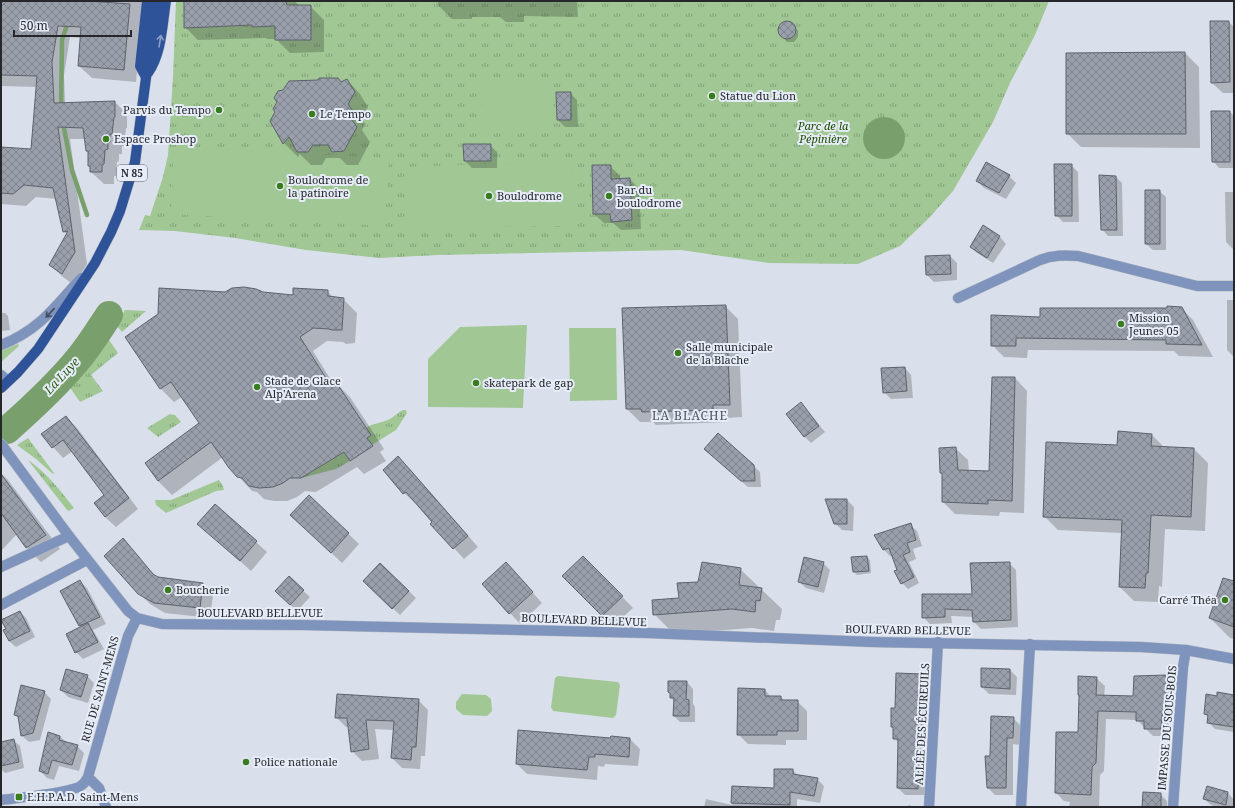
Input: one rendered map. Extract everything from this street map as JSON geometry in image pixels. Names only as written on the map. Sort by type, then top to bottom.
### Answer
[{"type":"main road","name":"N 85","points":[[146,77],[140,66],[147,1]]},
{"type":"main road","name":"N 85","points":[[3,381],[38,349],[95,263],[120,211],[135,162],[156,1]]},
{"type":"main road","points":[[146,77],[156,60],[166,1]]},
{"type":"street","points":[[958,298],[1040,260],[1050,256],[1064,255],[1078,256],[1197,286],[1234,286]]},
{"type":"street","points":[[1,345],[20,337],[40,323],[95,263]]},
{"type":"street","points":[[3,447],[118,600],[137,618]]},
{"type":"street","points":[[1,567],[69,536]]},
{"type":"street","points":[[1,605],[87,560]]},
{"type":"street","name":"BOULEVARD BELLEVUE","points":[[137,618],[162,624],[302,625],[536,630],[872,642],[938,642],[1141,647],[1186,650],[1234,659]]},
{"type":"street","name":"RUE DE SAINT-MENS","points":[[88,777],[128,636],[137,618]]},
{"type":"street","name":"ALLÉE DES ÉCUREUILS","points":[[929,807],[938,642]]},
{"type":"street","points":[[1021,807],[1030,644]]},
{"type":"street","name":"IMPASSE DU SOUS-BOIS","points":[[1173,807],[1183,666],[1186,650]]},
{"type":"street","points":[[1,800],[76,788],[82,785],[88,777],[99,788],[106,807]]},
{"type":"green space","name":"Parc de la Pépinière","points":[[176,1],[1049,1],[1035,35],[1010,83],[993,122],[953,191],[929,218],[900,246],[858,264],[769,263],[681,250],[438,255],[379,258],[306,250],[235,238],[175,231],[139,230],[145,215],[150,216],[163,177],[168,155]]},
{"type":"green space","points":[[482,81],[549,81],[549,127],[482,127]]},
{"type":"green space","name":"Boulodrome de la patinoire","points":[[174,147],[389,158],[385,226],[171,214]]},
{"type":"green space","name":"Boulodrome","points":[[572,161],[573,226],[405,228],[404,167]]},
{"type":"green space","points":[[125,310],[146,311],[122,332],[116,325]]},
{"type":"green space","name":"skatepark de gap","points":[[527,325],[523,408],[428,407],[428,359],[460,327]]},
{"type":"green space","points":[[569,328],[616,328],[617,400],[570,401]]},
{"type":"green space","points":[[107,337],[118,353],[91,375],[103,391],[80,402],[69,386]]},
{"type":"green space","points":[[18,344],[19,346],[1,362],[1,351]]},
{"type":"green space","points":[[403,410],[406,410],[407,413],[396,430],[372,445],[367,438],[371,435],[366,428],[390,419]]},
{"type":"green space","points":[[170,414],[175,415],[181,422],[158,437],[147,428]]},
{"type":"green space","points":[[28,438],[54,473],[53,474],[17,445]]},
{"type":"green space","points":[[344,452],[350,461],[336,469],[301,478]]},
{"type":"green space","points":[[28,460],[47,476],[74,508],[69,511],[67,510]]},
{"type":"green space","points":[[219,480],[224,490],[216,491],[166,513],[156,505],[155,500],[171,500]]},
{"type":"green space","points":[[558,676],[618,682],[620,685],[616,715],[613,718],[553,711],[551,707],[555,678]]},
{"type":"green space","points":[[462,694],[486,695],[491,699],[492,711],[487,716],[463,715],[456,709],[456,702]]},
{"type":"shaded area","points":[[884,117],[899,123],[905,138],[899,153],[884,159],[869,153],[863,138],[869,123]]},
{"type":"building","points":[[1,1],[88,1],[130,4],[124,70],[78,66],[81,27],[58,26],[52,62],[54,103],[115,101],[115,117],[112,134],[110,134],[108,149],[105,150],[102,172],[90,172],[90,166],[88,166],[88,151],[86,151],[83,128],[58,127],[75,252],[62,274],[49,265],[68,231],[63,232],[53,188],[24,185],[13,194],[1,193],[1,147],[31,149],[37,76],[1,75]]},
{"type":"building","points":[[184,1],[286,1],[287,5],[311,5],[311,40],[275,40],[275,26],[252,27],[252,25],[184,28]]},
{"type":"building","points":[[787,21],[793,24],[796,30],[793,36],[787,39],[781,36],[778,30],[781,24]]},
{"type":"building","points":[[1210,21],[1229,21],[1230,82],[1211,83]]},
{"type":"building","points":[[1185,52],[1186,134],[1066,134],[1066,53]]},
{"type":"building","name":"Le Tempo","points":[[319,78],[338,78],[341,82],[347,79],[355,92],[348,104],[352,110],[349,116],[357,127],[344,151],[332,152],[328,145],[313,145],[308,152],[297,152],[289,137],[283,144],[270,121],[275,112],[273,109],[277,102],[274,98],[278,91],[283,90],[289,81],[318,80]]},
{"type":"building","points":[[556,92],[571,92],[571,120],[557,120]]},
{"type":"building","points":[[1211,111],[1230,111],[1230,162],[1212,162]]},
{"type":"building","points":[[463,144],[491,144],[491,161],[464,161]]},
{"type":"building","points":[[986,162],[1010,175],[999,193],[976,181]]},
{"type":"building","points":[[1054,164],[1072,164],[1072,216],[1055,216]]},
{"type":"building","name":"Bar du boulodrome","points":[[592,165],[611,165],[611,179],[630,178],[632,220],[611,222],[610,214],[593,214]]},
{"type":"building","points":[[1099,175],[1116,176],[1117,230],[1101,230]]},
{"type":"building","points":[[1145,190],[1160,190],[1160,244],[1145,244]]},
{"type":"building","points":[[983,225],[1000,236],[987,258],[970,247]]},
{"type":"building","points":[[950,255],[951,274],[926,275],[925,256]]},
{"type":"building","name":"Stade de Glace Alp'Arena","points":[[244,287],[263,292],[293,295],[293,288],[328,290],[328,296],[344,298],[342,330],[313,328],[300,337],[331,386],[336,382],[371,435],[367,438],[373,446],[350,461],[344,452],[301,478],[290,478],[273,487],[259,488],[249,486],[242,478],[237,477],[211,442],[158,481],[145,463],[199,423],[171,382],[160,389],[125,337],[158,314],[159,288],[225,292],[232,288]]},
{"type":"building","points":[[726,305],[730,405],[713,405],[713,410],[642,412],[641,409],[626,409],[622,308]]},
{"type":"building","points":[[1167,306],[1182,307],[1202,345],[1166,344],[1166,340],[1016,338],[1016,346],[991,346],[991,315],[1040,317],[1040,308],[1167,308]]},
{"type":"building","points":[[905,367],[907,391],[883,393],[881,368]]},
{"type":"building","points":[[992,377],[1015,377],[1012,501],[988,500],[988,504],[942,502],[942,473],[940,473],[939,448],[956,447],[958,470],[989,471]]},
{"type":"building","points":[[801,402],[819,426],[804,437],[786,414]]},
{"type":"building","points":[[66,416],[129,498],[105,517],[94,503],[104,495],[63,440],[52,448],[41,434]]},
{"type":"building","points":[[1118,431],[1152,434],[1151,446],[1194,448],[1191,517],[1151,515],[1148,573],[1146,573],[1145,588],[1119,587],[1122,520],[1043,517],[1046,442],[1117,445]]},
{"type":"building","points":[[718,433],[754,465],[755,481],[741,481],[704,449]]},
{"type":"building","points":[[398,456],[468,536],[453,549],[430,524],[432,522],[406,492],[403,494],[383,470]]},
{"type":"building","points":[[1,474],[46,535],[26,548],[1,513]]},
{"type":"building","points":[[309,495],[349,533],[331,553],[290,515]]},
{"type":"building","points":[[825,499],[847,499],[847,524],[834,524]]},
{"type":"building","points":[[215,504],[257,541],[240,561],[197,524]]},
{"type":"building","points":[[911,523],[916,540],[907,543],[910,552],[903,555],[914,577],[901,584],[894,571],[897,570],[889,548],[883,550],[874,535]]},
{"type":"building","points":[[123,538],[153,574],[158,577],[203,583],[200,608],[154,603],[138,594],[104,556]]},
{"type":"building","points":[[583,556],[623,596],[602,616],[562,576]]},
{"type":"building","points":[[867,556],[869,571],[853,572],[851,557]]},
{"type":"building","points":[[804,557],[824,562],[818,587],[798,582]]},
{"type":"building","points":[[506,562],[533,592],[509,614],[482,584]]},
{"type":"building","points":[[702,562],[741,568],[739,585],[762,588],[760,601],[756,600],[755,612],[732,609],[653,615],[652,600],[679,598],[677,583],[698,582]]},
{"type":"building","points":[[1010,562],[1011,620],[973,622],[972,610],[945,609],[945,617],[922,618],[922,594],[972,594],[970,563]]},
{"type":"building","points":[[380,563],[409,591],[392,609],[363,581]]},
{"type":"building","points":[[289,576],[304,590],[290,605],[275,591]]},
{"type":"building","name":"Carré Théa","points":[[1223,578],[1234,581],[1234,627],[1209,618]]},
{"type":"building","points":[[80,580],[100,617],[79,626],[60,591]]},
{"type":"building","points":[[20,611],[30,631],[9,641],[3,630],[6,629],[1,620]]},
{"type":"building","points":[[88,623],[98,642],[75,653],[66,634]]},
{"type":"building","points":[[981,668],[1010,669],[1010,689],[981,687]]},
{"type":"building","points":[[66,669],[88,675],[81,697],[60,690]]},
{"type":"building","points":[[896,673],[922,674],[922,690],[918,690],[918,789],[897,788],[898,739],[893,739],[893,727],[891,727],[891,708],[895,708]]},
{"type":"building","points":[[1166,675],[1166,716],[1162,715],[1161,729],[1144,729],[1144,721],[1136,721],[1136,712],[1098,711],[1096,763],[1092,767],[1091,795],[1055,793],[1056,732],[1078,732],[1078,676],[1097,677],[1096,695],[1133,696],[1134,676]]},
{"type":"building","points":[[668,681],[687,681],[686,699],[689,700],[689,716],[673,716],[674,698],[670,698],[670,693],[668,692]]},
{"type":"building","points":[[21,685],[45,691],[33,733],[21,736],[18,716],[14,715]]},
{"type":"building","points":[[738,688],[765,689],[765,696],[781,696],[781,700],[798,700],[798,731],[777,731],[777,735],[737,735]]},
{"type":"building","points":[[1217,692],[1234,695],[1234,727],[1207,723],[1208,715],[1204,714],[1206,694],[1217,696]]},
{"type":"building","points":[[337,694],[419,699],[416,747],[412,747],[411,760],[391,758],[394,721],[366,720],[369,749],[351,752],[347,718],[335,718]]},
{"type":"building","points":[[991,716],[1014,717],[1013,738],[1007,738],[1006,788],[987,788],[985,756],[990,756]]},
{"type":"building","points":[[518,730],[610,738],[611,736],[630,738],[629,757],[595,754],[595,757],[589,757],[587,770],[516,764]]},
{"type":"building","points":[[48,732],[60,736],[59,740],[78,745],[72,765],[52,760],[48,774],[39,771]]},
{"type":"building","points":[[14,739],[19,762],[1,766],[1,742]]},
{"type":"building","points":[[774,769],[793,769],[793,774],[818,778],[814,796],[790,792],[790,805],[731,803],[732,786],[774,788]]},
{"type":"building","points":[[1207,786],[1228,792],[1226,805],[1203,799]]},
{"type":"building","points":[[1143,792],[1161,793],[1161,807],[1142,807]]},
{"type":"waterway","points":[[61,107],[62,40],[68,22]]},
{"type":"waterway","points":[[63,123],[72,170],[87,215]]},
{"type":"waterway","name":"La Luye","points":[[7,430],[44,396],[71,368],[87,348],[109,315]]},
{"type":"place","name":"Statue du Lion","points":[[712,96]]},
{"type":"place","name":"Parvis du Tempo","points":[[219,110]]},
{"type":"place","name":"Le Tempo","points":[[312,114]]},
{"type":"place","name":"Espace Proshop","points":[[106,139]]},
{"type":"place","name":"Boulodrome de la patinoire","points":[[280,186]]},
{"type":"place","name":"Boulodrome","points":[[489,196]]},
{"type":"place","name":"Bar du boulodrome","points":[[609,196]]},
{"type":"place","name":"Mission Jeunes 05","points":[[1121,324]]},
{"type":"place","name":"Salle municipale de la Blache","points":[[678,353]]},
{"type":"place","name":"skatepark de gap","points":[[476,383]]},
{"type":"place","name":"Stade de Glace Alp'Arena","points":[[257,387]]},
{"type":"place","name":"Boucherie","points":[[168,590]]},
{"type":"place","name":"Carré Théa","points":[[1225,600]]},
{"type":"place","name":"Police nationale","points":[[246,762]]},
{"type":"place","name":"E.H.P.A.D. Saint-Mens","points":[[19,797]]},
{"type":"district","name":"LA BLACHE","points":[[690,416]]}]
